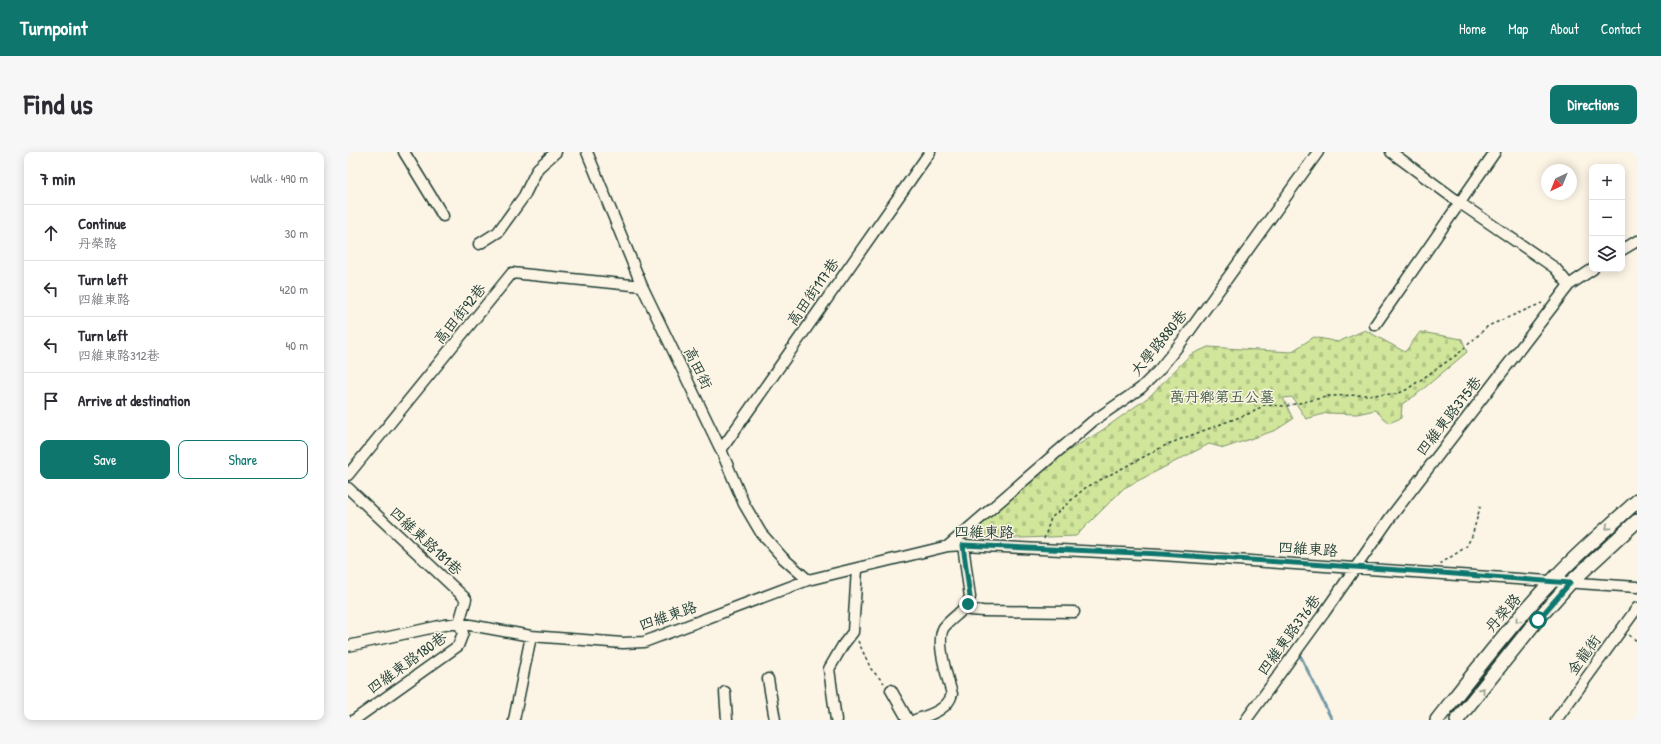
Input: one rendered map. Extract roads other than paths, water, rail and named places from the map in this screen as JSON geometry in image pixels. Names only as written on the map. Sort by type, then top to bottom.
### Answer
[{"type":"main road","name":"丹榮路","points":[[1437,720],[1496,646],[1550,582],[1637,501]]},
{"type":"main road","name":"丹榮路","points":[[1457,720],[1570,583],[1637,521]]},
{"type":"street","points":[[404,152],[443,216]]},
{"type":"street","points":[[479,244],[498,232],[524,196],[538,168],[556,152]]},
{"type":"street","name":"高田街","points":[[586,152],[642,286],[721,450],[744,504],[761,533],[783,558],[808,580]]},
{"type":"street","name":"高田街117巷","points":[[721,450],[930,152]]},
{"type":"street","name":"大學路880巷","points":[[948,546],[1093,420],[1141,388],[1158,370],[1183,340],[1318,152]]},
{"type":"street","points":[[1391,152],[1460,203],[1555,268],[1569,285]]},
{"type":"street","points":[[1375,324],[1496,152]]},
{"type":"street","points":[[1625,248],[1637,241]]},
{"type":"street","name":"四維東路375巷","points":[[1355,567],[1390,518],[1569,285],[1589,272]]},
{"type":"street","name":"高田街92巷","points":[[348,475],[512,274],[642,286]]},
{"type":"street","name":"四維東路181巷","points":[[348,488],[466,599],[458,623]]},
{"type":"street","points":[[917,720],[947,706],[952,694],[941,648],[941,632],[944,626],[965,607],[970,597],[963,545]]},
{"type":"street","name":"四維東路","points":[[348,646],[458,623],[531,636],[623,644],[644,642],[808,580],[948,546],[963,545],[1161,554],[1637,587]]},
{"type":"street","name":"四維東路376巷","points":[[1246,720],[1324,614],[1355,567]]},
{"type":"street","points":[[836,720],[829,669],[853,632],[857,569]]},
{"type":"street","points":[[965,607],[970,610],[983,611],[1074,612]]},
{"type":"street","name":"金龍街","points":[[1556,720],[1637,608]]},
{"type":"street","name":"四維東路180巷","points":[[354,720],[458,646],[463,634],[458,623]]},
{"type":"street","points":[[514,720],[531,636]]},
{"type":"street","points":[[768,679],[775,720]]},
{"type":"street","points":[[891,690],[908,720]]},
{"type":"street","points":[[725,692],[727,720]]},
{"type":"waterway","points":[[1301,657],[1332,720]]},
{"type":"park label","name":"萬丹鄉第五公墓","points":[[1222,397]]}]
